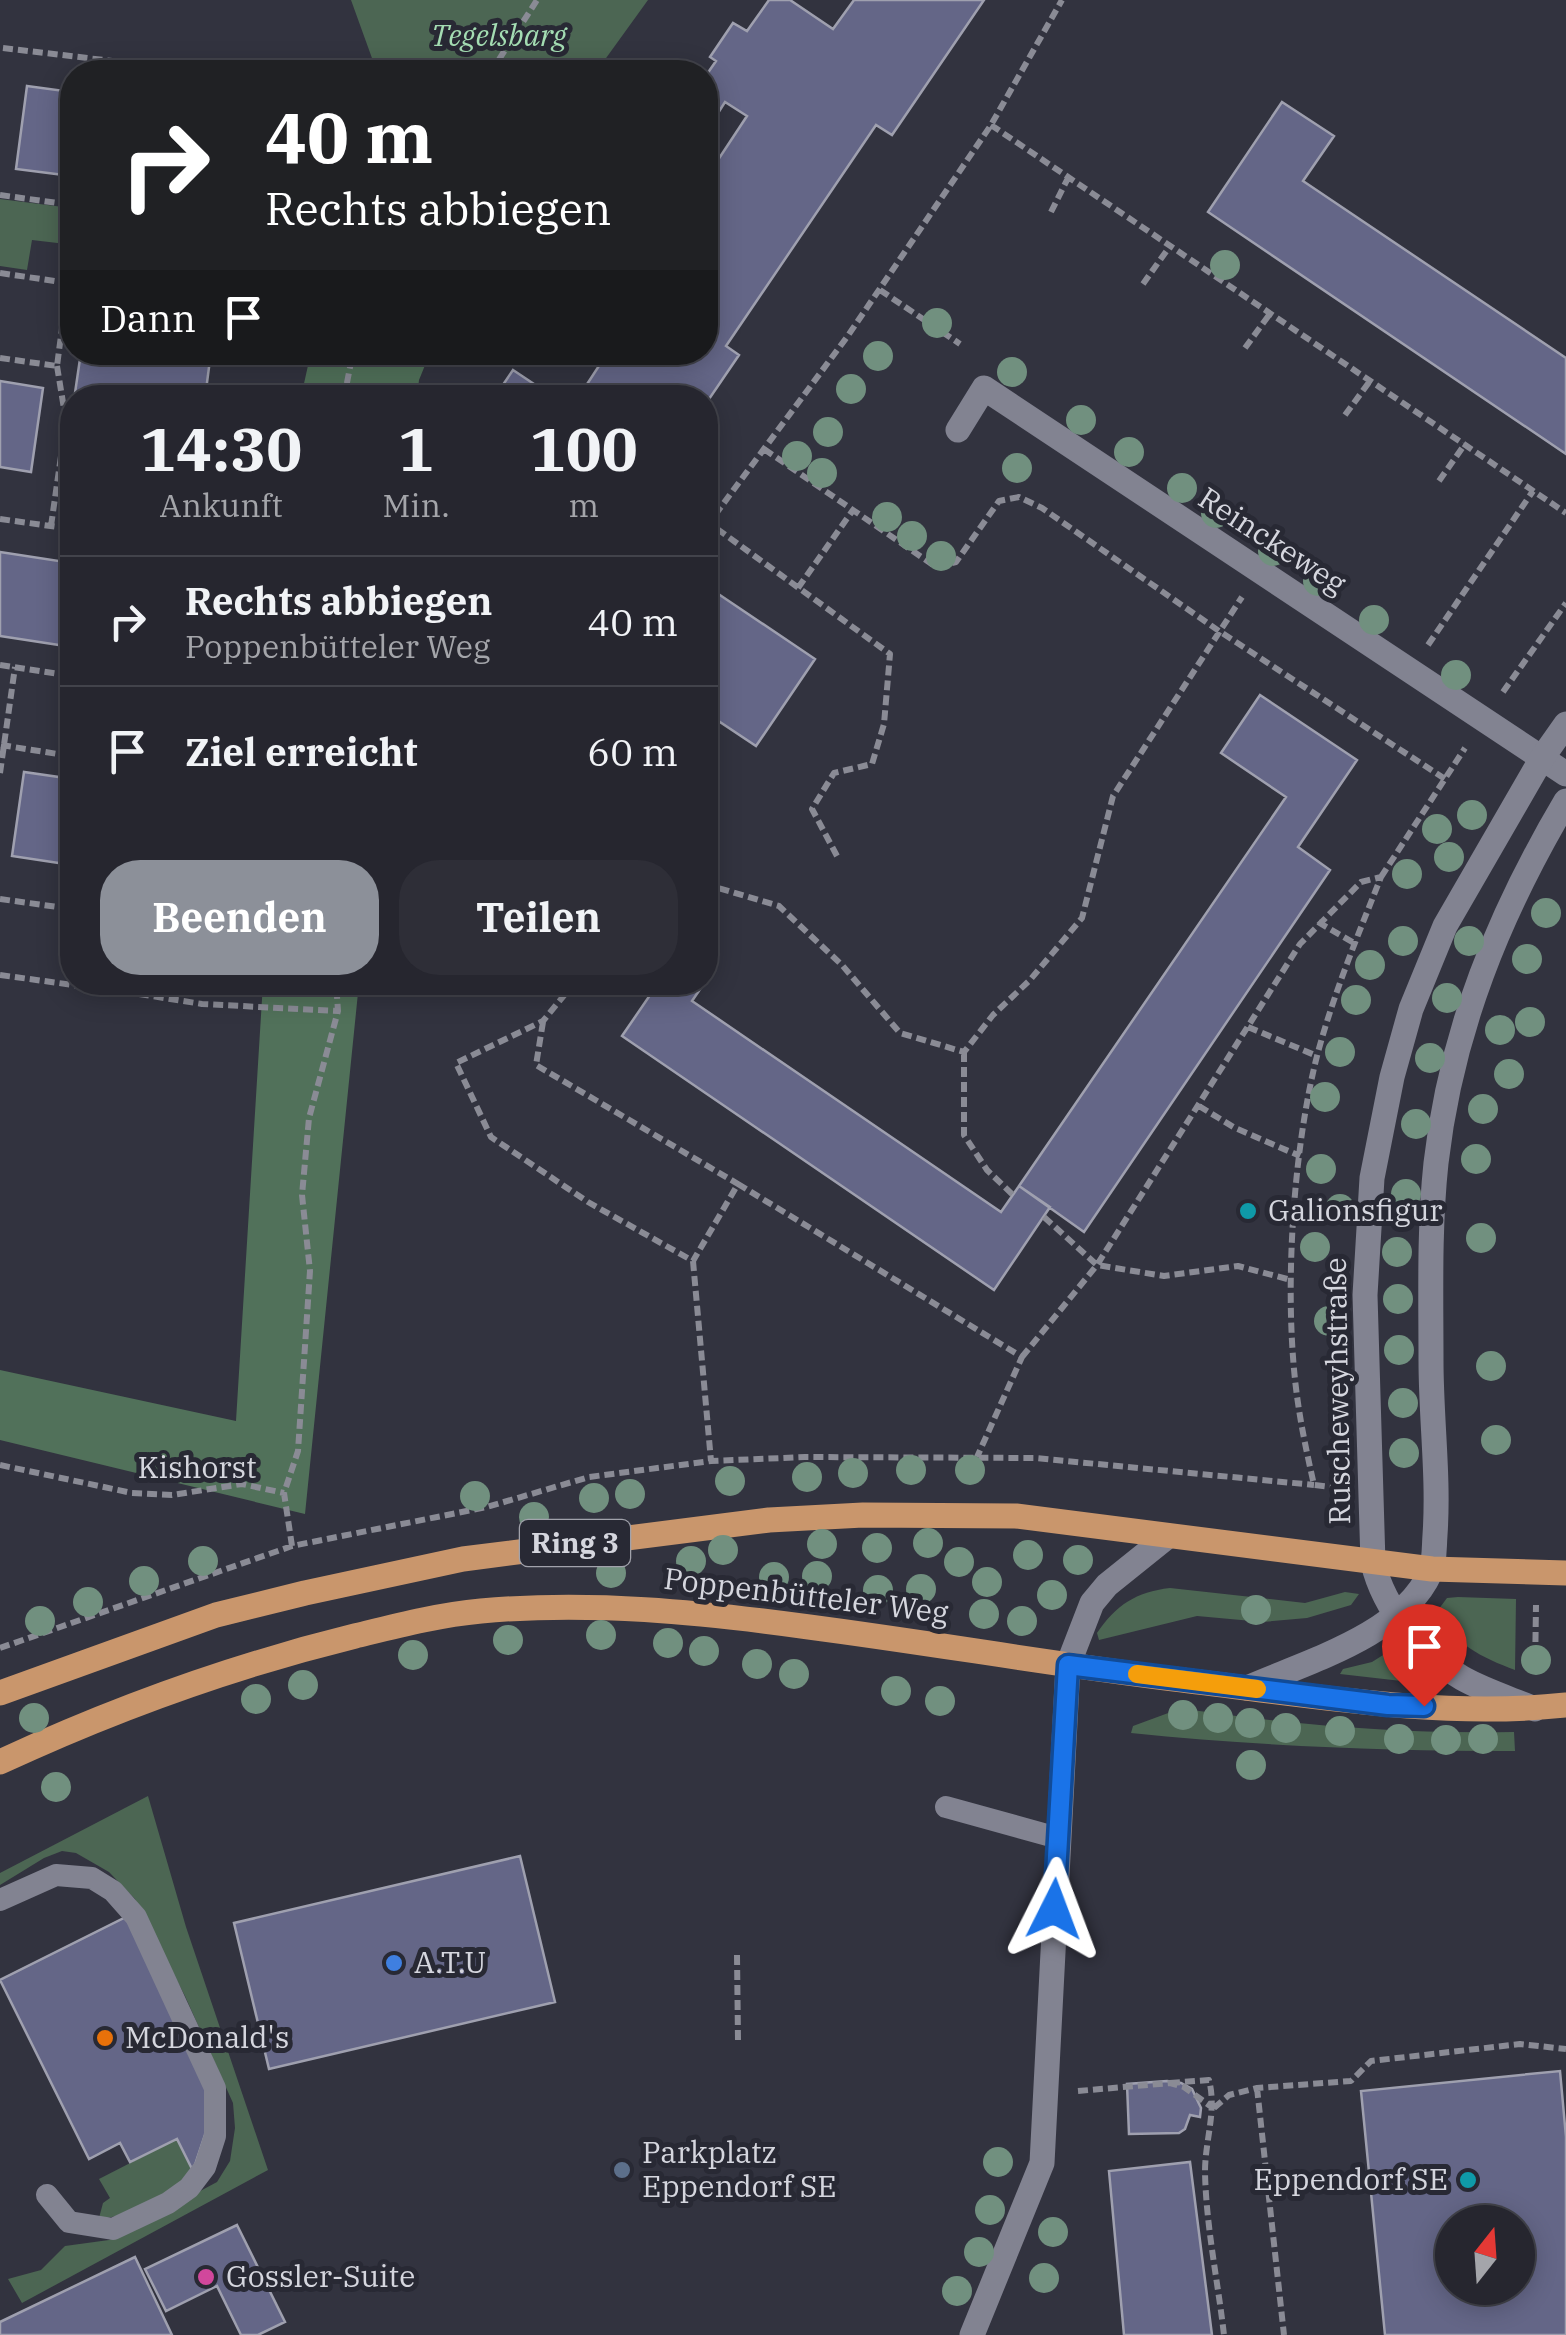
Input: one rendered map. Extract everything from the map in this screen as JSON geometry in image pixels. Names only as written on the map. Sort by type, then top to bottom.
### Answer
[{"type":"main road","name":"Poppenbütteler Weg","points":[[0,1693],[216,1614],[462,1559],[769,1520],[863,1515],[1016,1516],[1373,1563],[1566,1573]]},
{"type":"main road","name":"Poppenbütteler Weg","points":[[0,1762],[78,1726],[296,1651],[417,1621],[479,1611],[624,1608],[709,1614],[1388,1705],[1566,1705]]},
{"type":"street","name":"Reinckeweg","points":[[958,430],[984,388],[1566,774]]},
{"type":"street","name":"Ruscheweyhstraße","points":[[1535,1708],[1461,1677],[1396,1616],[1380,1590],[1373,1563],[1365,1294],[1372,1178],[1392,1077],[1411,1009],[1445,926],[1542,758],[1566,724]]},
{"type":"street","points":[[1247,1688],[1346,1645],[1396,1616],[1417,1596],[1432,1569],[1437,1502],[1430,1253],[1444,1106],[1470,1002],[1492,941],[1566,801]]},
{"type":"street","points":[[972,2335],[1042,2163],[1068,1665],[1092,1603],[1107,1585],[1168,1536]]},
{"type":"lane","points":[[946,1807],[1058,1838]]},
{"type":"lane","points":[[0,1900],[56,1875],[92,1878],[113,1891],[136,1916],[216,2088],[215,2136],[205,2167],[189,2188],[168,2204],[113,2229],[69,2222],[47,2196]]},
{"type":"path","points":[[499,60],[537,0]]},
{"type":"path","points":[[718,511],[880,290],[991,126],[1062,0]]},
{"type":"path","points":[[3,48],[104,60]]},
{"type":"path","points":[[991,126],[1566,513]]},
{"type":"path","points":[[1052,212],[1068,178]]},
{"type":"path","points":[[0,194],[60,203]]},
{"type":"path","points":[[1143,284],[1170,246]]},
{"type":"path","points":[[0,273],[60,282]]},
{"type":"path","points":[[880,290],[960,344]]},
{"type":"path","points":[[1245,348],[1269,314]]},
{"type":"path","points":[[60,347],[57,366],[61,385]]},
{"type":"path","points":[[0,358],[57,366]]},
{"type":"path","points":[[1345,414],[1370,381]]},
{"type":"path","points":[[1439,481],[1464,444]]},
{"type":"path","points":[[764,449],[936,567],[956,562],[999,501],[1018,497],[1042,508],[1446,779]]},
{"type":"path","points":[[51,526],[60,474]]},
{"type":"path","points":[[1410,671],[1533,491]]},
{"type":"path","points":[[798,588],[853,510]]},
{"type":"path","points":[[0,520],[60,527]]},
{"type":"path","points":[[718,530],[890,654],[884,724],[872,764],[834,773],[812,809],[837,856]]},
{"type":"path","points":[[1014,1194],[987,1170],[964,1135],[964,1052],[1082,918],[1113,796],[1260,571]]},
{"type":"path","points":[[1314,1485],[1298,1400],[1290,1280],[1300,1156],[1317,1056],[1381,877],[1566,603]]},
{"type":"path","points":[[0,665],[60,674]]},
{"type":"path","points":[[0,773],[15,667]]},
{"type":"path","points":[[2,746],[60,755]]},
{"type":"path","points":[[977,1457],[1022,1357],[1097,1265],[1300,944],[1362,882],[1381,877]]},
{"type":"path","points":[[718,888],[779,906],[842,965],[900,1033],[964,1052]]},
{"type":"path","points":[[0,899],[60,907]]},
{"type":"path","points":[[1318,922],[1354,944]]},
{"type":"path","points":[[0,976],[60,984]]},
{"type":"path","points":[[145,995],[202,1004],[338,1011]]},
{"type":"path","points":[[284,1493],[300,1432],[310,1271],[302,1195],[308,1118],[338,1011],[337,995]]},
{"type":"path","points":[[564,995],[543,1021],[456,1063],[492,1137],[588,1202],[693,1260]]},
{"type":"path","points":[[543,1021],[536,1065],[1022,1357]]},
{"type":"path","points":[[1248,1027],[1317,1056]]},
{"type":"path","points":[[1200,1106],[1235,1128],[1300,1156]]},
{"type":"path","points":[[711,1461],[693,1260],[738,1184]]},
{"type":"path","points":[[1044,1217],[1097,1265],[1164,1276],[1238,1266],[1290,1280]]},
{"type":"path","points":[[0,1648],[292,1546],[487,1507],[590,1477],[711,1461],[806,1456],[1035,1458],[1373,1492]]},
{"type":"path","name":"Kishorst","points":[[0,1465],[132,1493],[172,1494],[242,1484],[284,1493],[292,1546]]},
{"type":"path","points":[[1535,1708],[1536,1574]]},
{"type":"path","points":[[737,1955],[738,2040]]},
{"type":"path","points":[[1214,2108],[1229,2095],[1257,2088],[1351,2081],[1371,2061],[1520,2044],[1566,2049]]},
{"type":"path","points":[[1045,2088],[1085,2091],[1209,2080],[1214,2108],[1207,2132],[1205,2176],[1224,2335]]},
{"type":"path","points":[[1170,2083],[1184,2087],[1214,2108]]},
{"type":"path","points":[[1257,2088],[1284,2335]]},
{"type":"green space","name":"Tegelsbarg","points":[[351,0],[648,0],[605,60],[373,60]]},
{"type":"green space","points":[[0,199],[60,207],[60,243],[32,240],[27,270],[0,266]]},
{"type":"green space","points":[[308,365],[425,365],[418,385],[304,385]]},
{"type":"green space","points":[[262,995],[358,995],[305,1514],[0,1440],[0,1370],[236,1421]]},
{"type":"green space","points":[[1170,1588],[1305,1603],[1345,1592],[1359,1594],[1351,1605],[1307,1618],[1263,1622],[1197,1616],[1099,1640],[1097,1633],[1119,1608],[1147,1593]]},
{"type":"green space","points":[[1447,1598],[1516,1599],[1515,1670],[1480,1655],[1451,1632],[1438,1610]]},
{"type":"green space","points":[[1391,1650],[1419,1683],[1340,1674],[1343,1669],[1372,1662]]},
{"type":"green space","points":[[1192,1710],[1352,1728],[1514,1732],[1515,1751],[1323,1747],[1131,1733],[1133,1726],[1171,1712]]},
{"type":"green space","points":[[148,1796],[186,1927],[268,2170],[22,2303],[8,2279],[41,2270],[65,2246],[109,2240],[217,2182],[230,2161],[235,2128],[233,2103],[185,1996],[135,1899],[109,1872],[76,1853],[62,1851],[0,1885],[0,1873]]},
{"type":"green space","points":[[177,2139],[193,2171],[149,2203],[123,2214],[99,2218],[103,2203],[110,2198],[99,2179]]},
{"type":"building","points":[[769,0],[790,0],[833,29],[854,0],[984,0],[892,135],[876,125],[726,346],[739,355],[718,386],[586,385],[600,365],[718,365],[718,160],[747,116],[725,102],[718,113],[718,60],[710,57],[733,23],[747,31]]},
{"type":"building","points":[[27,86],[60,90],[60,174],[16,169]]},
{"type":"building","points":[[1282,102],[1334,136],[1303,181],[1566,358],[1566,454],[1208,212]]},
{"type":"building","points":[[79,365],[209,365],[207,385],[76,385]]},
{"type":"building","points":[[513,370],[536,385],[503,385]]},
{"type":"building","points":[[0,381],[43,388],[31,472],[0,467]]},
{"type":"building","points":[[0,552],[60,561],[60,645],[0,636]]},
{"type":"building","points":[[718,594],[815,659],[756,746],[718,721]]},
{"type":"building","points":[[1260,695],[1357,760],[1298,847],[1330,870],[1084,1232],[1019,1186],[1286,797],[1221,753]]},
{"type":"building","points":[[24,772],[60,777],[60,863],[12,856]]},
{"type":"building","points":[[650,995],[696,995],[692,1001],[1001,1212],[1019,1186],[1050,1207],[994,1290],[622,1036]]},
{"type":"building","name":"A.T.U","points":[[520,1856],[555,2002],[269,2069],[234,1923]]},
{"type":"building","name":"McDonald's","points":[[126,1917],[209,2095],[205,2135],[193,2171],[177,2139],[130,2162],[120,2143],[89,2159],[0,1980]]},
{"type":"building","name":"Eppendorf SE","points":[[1560,2071],[1566,2137],[1566,2335],[1385,2335],[1361,2091]]},
{"type":"building","points":[[1167,2081],[1192,2089],[1201,2108],[1200,2117],[1190,2115],[1185,2129],[1179,2133],[1129,2134],[1127,2084]]},
{"type":"building","points":[[1190,2162],[1212,2335],[1124,2335],[1109,2171]]},
{"type":"building","name":"Gossler-Suite","points":[[237,2225],[285,2322],[258,2335],[241,2335],[217,2286],[166,2311],[145,2269]]},
{"type":"building","points":[[135,2257],[172,2335],[0,2335],[0,2322]]},
{"type":"slow traffic","points":[[1137,1674],[1257,1689]]},
{"type":"place","name":"Galionsfigur","points":[[1248,1211]]},
{"type":"place","name":"A.T.U","points":[[394,1963]]},
{"type":"place","name":"McDonald's","points":[[105,2038]]},
{"type":"place","name":"Parkplatz Eppendorf SE","points":[[622,2170]]},
{"type":"place","name":"Eppendorf SE","points":[[1468,2180]]},
{"type":"place","name":"Gossler-Suite","points":[[206,2277]]},
{"type":"route","points":[[1054,1909],[1068,1665],[1388,1705],[1424,1706]]}]
